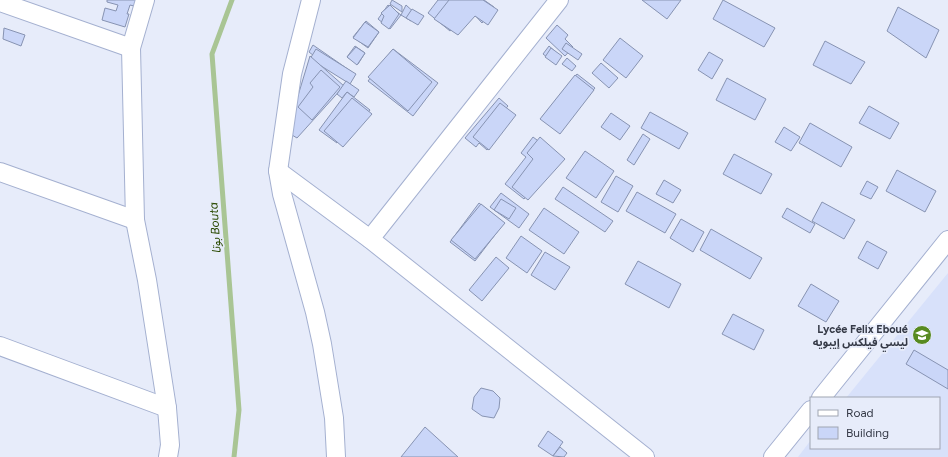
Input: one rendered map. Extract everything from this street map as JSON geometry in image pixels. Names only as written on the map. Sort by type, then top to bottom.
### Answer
[{"type":"street","points":[[145,0],[131,48],[135,220],[147,280],[167,408],[170,445],[168,457]]},
{"type":"street","points":[[311,0],[292,74],[278,172],[282,194],[322,344],[334,418],[336,457]]},
{"type":"street","points":[[370,239],[559,0]]},
{"type":"street","points":[[0,2],[131,48]]},
{"type":"street","points":[[0,172],[135,220]]},
{"type":"street","points":[[278,172],[370,239],[645,457]]},
{"type":"street","points":[[822,397],[948,240]]},
{"type":"street","points":[[0,346],[167,408]]},
{"type":"street","points":[[773,457],[810,411]]},
{"type":"shaded area","name":"Lycée Felix Eboué ليسي فيلكس إيبويه","points":[[948,273],[948,457],[798,457],[810,441],[810,449],[940,449],[940,397],[847,397]]},
{"type":"building","points":[[107,0],[136,0],[134,6],[130,5],[125,27],[102,20],[105,8],[116,11],[118,5],[107,2]]},
{"type":"building","points":[[392,0],[402,6],[402,12],[390,4]]},
{"type":"building","points":[[438,0],[484,0],[494,7],[482,23],[472,12],[450,31],[428,13]]},
{"type":"building","points":[[449,0],[483,0],[498,10],[488,25],[475,16],[458,35],[434,19]]},
{"type":"building","points":[[642,0],[681,0],[667,19]]},
{"type":"building","points":[[723,0],[775,28],[764,47],[713,19]]},
{"type":"building","points":[[388,5],[401,15],[390,29],[378,19]]},
{"type":"building","points":[[390,5],[399,14],[389,29],[381,23],[384,16],[381,13]]},
{"type":"building","points":[[406,5],[417,15],[411,21],[401,15]]},
{"type":"building","points":[[898,7],[939,30],[926,58],[887,31]]},
{"type":"building","points":[[412,9],[424,16],[418,25],[406,18]]},
{"type":"building","points":[[366,21],[379,32],[368,48],[353,37]]},
{"type":"building","points":[[365,22],[379,32],[368,47],[353,38]]},
{"type":"building","points":[[557,25],[568,35],[565,39],[573,47],[565,56],[546,38]]},
{"type":"building","points":[[4,28],[25,35],[21,46],[3,39]]},
{"type":"building","points":[[620,38],[643,56],[626,78],[603,60]]},
{"type":"building","points":[[825,41],[865,62],[851,84],[813,65]]},
{"type":"building","points":[[566,43],[582,54],[578,60],[562,49]]},
{"type":"building","points":[[313,45],[352,72],[346,81],[309,52]]},
{"type":"building","points":[[355,46],[365,53],[358,64],[347,57]]},
{"type":"building","points":[[549,46],[558,54],[552,61],[543,54]]},
{"type":"building","points":[[356,47],[365,53],[357,65],[347,57]]},
{"type":"building","points":[[551,48],[562,56],[556,65],[545,57]]},
{"type":"building","points":[[316,49],[356,74],[350,84],[310,59]]},
{"type":"building","points":[[393,49],[438,83],[413,116],[368,81]]},
{"type":"building","points":[[393,49],[432,82],[408,111],[368,77]]},
{"type":"building","points":[[709,52],[723,60],[712,79],[698,70]]},
{"type":"building","points":[[310,56],[344,86],[297,138],[287,132]]},
{"type":"building","points":[[567,58],[576,66],[572,71],[562,64]]},
{"type":"building","points":[[601,63],[618,78],[609,88],[592,73]]},
{"type":"building","points":[[321,70],[340,87],[312,120],[298,107],[313,87],[310,83]]},
{"type":"building","points":[[577,74],[595,88],[559,131],[542,117]]},
{"type":"building","points":[[575,75],[594,90],[560,134],[540,119]]},
{"type":"building","points":[[727,78],[766,99],[755,120],[716,100]]},
{"type":"building","points":[[346,81],[359,90],[354,97],[347,92],[342,98],[337,94]]},
{"type":"building","points":[[347,92],[370,110],[357,128],[352,124],[337,143],[319,130]]},
{"type":"building","points":[[352,98],[372,114],[343,147],[324,131]]},
{"type":"building","points":[[499,98],[508,106],[492,124],[497,129],[492,135],[496,139],[487,150],[479,143],[476,147],[465,138]]},
{"type":"building","points":[[500,103],[516,115],[489,150],[473,137]]},
{"type":"building","points":[[869,106],[899,123],[890,139],[859,123]]},
{"type":"building","points":[[650,112],[688,133],[679,149],[641,128]]},
{"type":"building","points":[[611,113],[630,126],[620,140],[601,127]]},
{"type":"building","points":[[810,123],[852,147],[841,167],[799,143]]},
{"type":"building","points":[[784,127],[800,137],[791,151],[775,142]]},
{"type":"building","points":[[643,134],[650,139],[634,165],[627,160]]},
{"type":"building","points":[[533,137],[558,156],[524,199],[505,184],[526,157],[521,153]]},
{"type":"building","points":[[540,137],[565,159],[528,200],[512,187],[533,159],[527,153]]},
{"type":"building","points":[[585,151],[614,171],[596,198],[566,178]]},
{"type":"building","points":[[734,154],[772,174],[761,194],[723,174]]},
{"type":"building","points":[[897,170],[936,191],[925,212],[886,191]]},
{"type":"building","points":[[616,176],[633,186],[618,212],[601,202]]},
{"type":"building","points":[[664,180],[681,190],[673,203],[656,194]]},
{"type":"building","points":[[867,181],[878,187],[871,199],[860,194]]},
{"type":"building","points":[[563,187],[613,221],[605,232],[555,199]]},
{"type":"building","points":[[637,192],[676,214],[665,233],[626,211]]},
{"type":"building","points":[[501,193],[529,214],[519,228],[490,207]]},
{"type":"building","points":[[501,199],[516,208],[509,219],[494,210]]},
{"type":"building","points":[[822,202],[855,220],[844,239],[812,221]]},
{"type":"building","points":[[479,203],[504,223],[475,261],[450,242]]},
{"type":"building","points":[[481,204],[505,223],[475,259],[451,240]]},
{"type":"building","points":[[544,208],[579,232],[564,254],[529,230]]},
{"type":"building","points":[[787,208],[815,224],[810,233],[782,217]]},
{"type":"building","points":[[681,219],[704,232],[693,252],[670,238]]},
{"type":"building","points":[[711,229],[762,258],[750,279],[700,250]]},
{"type":"building","points":[[521,236],[542,251],[527,273],[506,258]]},
{"type":"building","points":[[867,241],[887,252],[878,269],[858,258]]},
{"type":"building","points":[[545,252],[570,267],[555,290],[531,275]]},
{"type":"building","points":[[496,257],[509,268],[482,301],[469,290]]},
{"type":"building","points":[[638,261],[681,284],[669,308],[625,284]]},
{"type":"building","points":[[811,284],[839,301],[826,322],[798,306]]},
{"type":"building","points":[[733,314],[764,330],[754,350],[722,334]]},
{"type":"building","points":[[914,350],[948,370],[948,389],[906,364]]},
{"type":"building","points":[[481,388],[493,391],[500,398],[499,408],[494,418],[482,416],[472,409],[474,397]]},
{"type":"building","points":[[425,427],[458,457],[401,457]]},
{"type":"building","points":[[548,431],[563,442],[553,456],[538,446]]},
{"type":"building","points":[[560,447],[567,453],[564,457],[553,456]]},
{"type":"waterway","name":"بوتا Bouta","points":[[232,0],[212,54],[239,410],[234,457]]},
{"type":"place","name":"Lycée Felix Eboué ليسي فيلكس إيبويه","points":[[922,335]]}]
